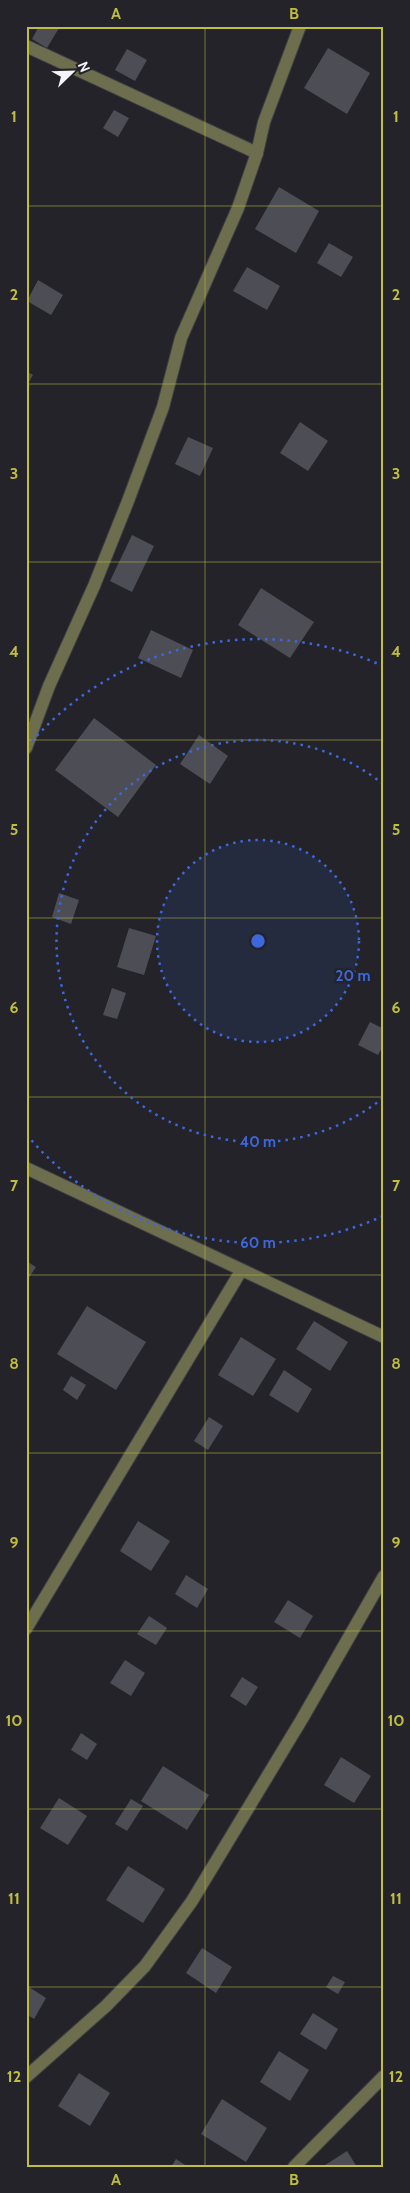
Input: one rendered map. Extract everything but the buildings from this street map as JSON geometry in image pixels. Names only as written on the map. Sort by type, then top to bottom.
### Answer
[{"type":"street","points":[[26,748],[49,686],[94,586],[128,501],[163,407],[180,338],[234,217],[257,153],[264,122],[300,26]]},
{"type":"street","points":[[26,46],[257,153]]},
{"type":"street","points":[[26,1168],[384,1337]]},
{"type":"street","points":[[26,1629],[241,1271]]},
{"type":"street","points":[[26,2077],[106,2006],[146,1966],[192,1901],[302,1718],[384,1576]]},
{"type":"street","points":[[294,2167],[384,2076]]}]
